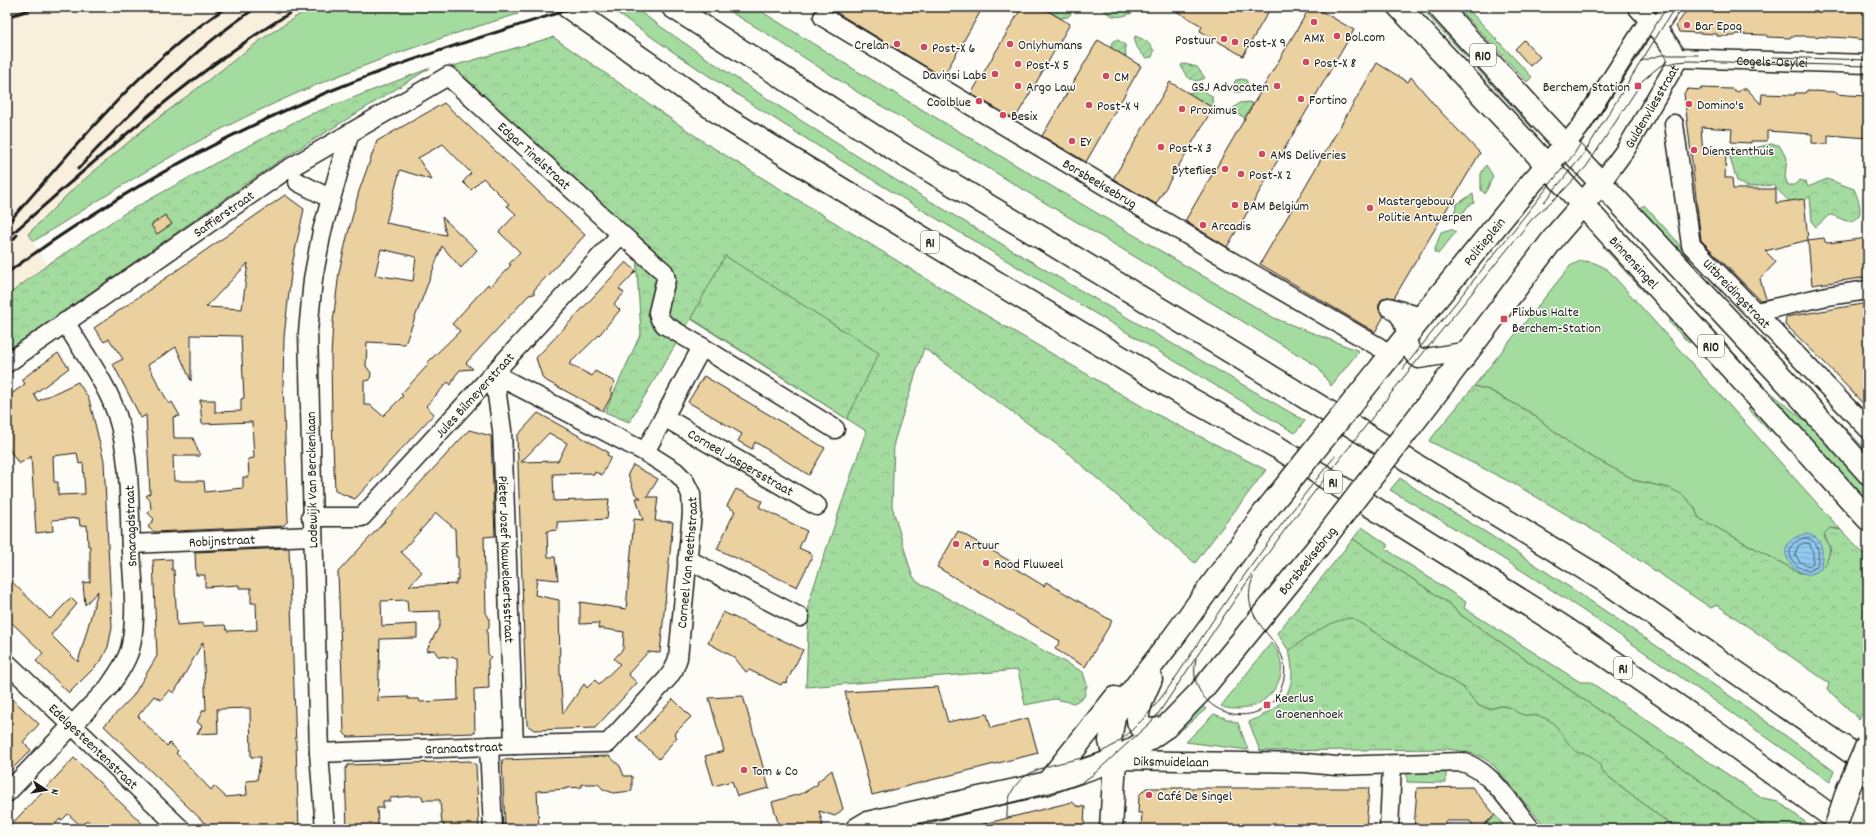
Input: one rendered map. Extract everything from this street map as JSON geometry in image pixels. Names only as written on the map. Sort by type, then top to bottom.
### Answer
[{"type":"main road","name":"R1","points":[[568,7],[729,120],[798,163],[1192,400],[1277,447],[1565,628],[1707,726],[1849,829]]},
{"type":"main road","points":[[673,7],[894,149],[1213,340],[1605,581],[1868,764]]},
{"type":"main road","name":"Binnensingel","points":[[1399,7],[1547,165],[1868,519]]},
{"type":"main road","name":"Binnensingel","points":[[1440,7],[1803,400],[1868,473]]},
{"type":"main road","name":"Politieplein","points":[[1381,357],[1405,337],[1565,144]]},
{"type":"main road","points":[[1469,351],[1557,234],[1601,183]]},
{"type":"main road","name":"Borsbeeksebrug","points":[[1115,760],[1166,728],[1200,692],[1318,547],[1469,351]]},
{"type":"main road","points":[[1111,829],[1115,760],[1110,741],[1114,716],[1381,357]]},
{"type":"main road","points":[[1164,648],[1140,704],[1137,718],[1140,726],[1146,730],[1153,731],[1166,728]]},
{"type":"main road","points":[[1047,783],[1121,691],[1164,648]]},
{"type":"main road","points":[[1835,829],[1848,790],[1868,743]]},
{"type":"main road","name":"Diksmuidelaan","points":[[857,829],[867,823],[1047,783],[1115,760]]},
{"type":"main road","points":[[1852,829],[1868,786]]},
{"type":"street","points":[[1565,144],[1581,126],[1648,19],[1671,7]]},
{"type":"street","name":"Borsbeeksebrug","points":[[822,17],[1224,257],[1381,357]]},
{"type":"street","name":"Guldenvliesstraat","points":[[1601,183],[1642,124],[1676,64],[1677,58],[1648,19]]},
{"type":"street","name":"Cogels-Osylei","points":[[1677,58],[1868,64]]},
{"type":"street","name":"Saffierstraat","points":[[7,363],[283,172],[349,135],[448,76]]},
{"type":"street","name":"Edgar Tinelstraat","points":[[448,76],[621,234]]},
{"type":"street","name":"Uitbreidingstraat","points":[[1674,124],[1691,245],[1868,429]]},
{"type":"street","name":"Lodewijk Van Berckenlaan","points":[[325,829],[319,753],[311,517],[308,332],[313,279],[322,231],[349,135]]},
{"type":"street","points":[[298,182],[331,199]]},
{"type":"street","points":[[621,234],[664,272],[666,279],[658,312],[660,319],[665,325],[835,429]]},
{"type":"street","name":"Jules Bilmeyerstraat","points":[[311,517],[362,517],[621,234]]},
{"type":"street","points":[[1756,312],[1827,296],[1868,290]]},
{"type":"street","points":[[1421,317],[1389,307],[1402,318],[1405,337],[1413,356],[1419,359],[1469,351]]},
{"type":"street","name":"Smaragdstraat","points":[[7,793],[108,688],[121,668],[130,647],[134,622],[128,472],[124,441],[116,414],[106,389],[65,322]]},
{"type":"street","points":[[646,452],[702,347]]},
{"type":"street","name":"Corneel Van Reethstraat","points":[[494,374],[646,452],[675,471],[684,480],[691,494],[692,513],[678,658],[674,669],[667,679],[608,743]]},
{"type":"street","name":"Pieter Jozef Nauwelaertsstraat","points":[[494,374],[502,430],[514,745]]},
{"type":"street","name":"Corneel Jaspersstraat","points":[[664,417],[818,506]]},
{"type":"street","name":"Robijnstraat","points":[[131,544],[312,536]]},
{"type":"street","points":[[687,559],[800,617]]},
{"type":"street","name":"Edelgesteentenstraat","points":[[7,663],[181,829]]},
{"type":"street","name":"Granaatstraat","points":[[319,753],[514,745],[608,743]]},
{"type":"street","points":[[489,746],[493,829]]},
{"type":"street","name":"Diksmuidelaan","points":[[1115,760],[1305,763],[1336,766],[1462,762],[1472,765],[1489,778],[1531,829]]},
{"type":"street","points":[[1389,829],[1392,765]]},
{"type":"shaded area","points":[[7,7],[311,7],[262,39],[202,84],[73,189],[28,234],[47,265],[7,296]]},
{"type":"green space","points":[[311,7],[508,7],[518,14],[395,54],[315,85],[237,121],[199,141],[115,190],[34,241],[28,234],[73,189],[144,129],[262,39]]},
{"type":"green space","points":[[623,7],[633,7],[796,118],[964,222],[1305,421],[1295,433],[897,195],[801,136],[659,43],[613,10]]},
{"type":"green space","points":[[722,7],[760,7],[759,10],[857,71],[1274,318],[1359,351],[1331,386],[1317,366],[967,155],[862,95],[766,33]]},
{"type":"green space","points":[[1049,7],[1073,7],[1073,11],[1068,17],[1060,18],[1048,11]]},
{"type":"green space","points":[[1102,7],[1133,7],[1132,13],[1123,16],[1116,16],[1108,14]]},
{"type":"green space","points":[[1420,7],[1427,7],[1535,124],[1532,128]]},
{"type":"green space","points":[[1457,7],[1466,7],[1532,77],[1527,82]]},
{"type":"green space","points":[[1135,36],[1144,40],[1151,46],[1154,51],[1152,57],[1146,58],[1141,53],[1136,45]]},
{"type":"green space","points":[[553,37],[707,144],[979,311],[1150,411],[1266,470],[1195,563],[1063,449],[924,348],[894,442],[892,506],[911,572],[916,581],[1083,672],[1087,685],[1084,697],[1074,703],[1055,699],[1025,705],[1018,670],[806,687],[809,601],[866,431],[691,319],[629,422],[605,412],[641,333],[635,240],[453,66]]},
{"type":"green space","points":[[1118,40],[1125,45],[1126,57],[1111,48],[1112,42]]},
{"type":"green space","points":[[1185,64],[1197,67],[1205,78],[1201,80],[1193,80],[1187,76],[1181,65]]},
{"type":"green space","points":[[430,68],[276,163],[7,351],[7,296],[47,265],[125,213],[212,165],[306,116]]},
{"type":"green space","points":[[1236,80],[1246,80],[1250,89],[1242,92],[1235,92],[1234,83]]},
{"type":"green space","points":[[1202,90],[1212,96],[1213,108],[1188,93]]},
{"type":"green space","points":[[1249,102],[1253,104],[1245,118],[1231,110],[1240,103]]},
{"type":"green space","points":[[1771,144],[1779,145],[1787,158],[1785,177],[1788,185],[1794,185],[1800,180],[1806,182],[1808,187],[1827,179],[1854,189],[1860,208],[1858,217],[1855,220],[1847,221],[1829,215],[1816,227],[1812,222],[1810,196],[1804,201],[1794,203],[1785,198],[1773,185],[1746,187],[1737,181],[1729,155],[1733,147],[1747,153],[1758,147]]},
{"type":"green space","points":[[1486,165],[1493,176],[1485,194],[1481,190],[1481,174]]},
{"type":"green space","points":[[1473,194],[1474,203],[1468,206],[1460,218],[1452,219],[1457,204]]},
{"type":"green space","points":[[1644,205],[1675,239],[1695,268],[1738,316],[1868,452],[1868,462],[1680,256],[1672,242],[1640,208]]},
{"type":"green space","points":[[1451,229],[1456,232],[1438,254],[1434,252],[1441,232]]},
{"type":"green space","points":[[1620,229],[1768,390],[1811,426],[1868,486],[1868,503],[1618,231]]},
{"type":"green space","points":[[1606,244],[1650,292],[1647,295],[1603,247]]},
{"type":"green space","points":[[725,256],[879,353],[847,419],[691,318]]},
{"type":"green space","points":[[1580,261],[1595,263],[1609,271],[1841,530],[1835,528],[1824,537],[1829,545],[1829,553],[1827,561],[1821,569],[1800,573],[1699,518],[1694,507],[1669,488],[1637,481],[1577,449],[1531,413],[1489,390],[1474,386],[1570,266]]},
{"type":"green space","points":[[1672,317],[1693,340],[1689,343],[1668,321]]},
{"type":"green space","points":[[1474,386],[1489,390],[1531,413],[1577,449],[1637,481],[1669,488],[1683,495],[1694,507],[1699,518],[1800,573],[1817,571],[1824,565],[1831,549],[1824,534],[1830,528],[1841,530],[1868,559],[1868,704],[1859,719],[1827,689],[1829,683],[1717,605],[1711,608],[1598,533],[1516,485],[1429,441]]},
{"type":"green space","points":[[1753,405],[1774,428],[1770,432],[1748,409]]},
{"type":"green space","points":[[1400,478],[1589,600],[1749,709],[1834,771],[1830,782],[1664,665],[1537,580],[1390,490]]},
{"type":"green space","points":[[1362,527],[1388,545],[1386,549],[1466,602],[1464,608],[1580,682],[1590,682],[1763,798],[1778,801],[1814,829],[1767,829],[1654,748],[1458,613],[1451,605],[1353,539]]},
{"type":"green space","points":[[1353,539],[1451,605],[1458,613],[1654,748],[1767,829],[1676,829],[1574,750],[1563,738],[1554,724],[1522,716],[1501,706],[1489,709],[1479,706],[1463,688],[1352,618],[1304,640],[1289,651],[1277,633]]},
{"type":"green space","points":[[1352,618],[1463,688],[1479,706],[1489,709],[1501,706],[1512,708],[1520,714],[1539,716],[1549,720],[1556,726],[1578,753],[1587,754],[1593,758],[1600,764],[1601,771],[1676,829],[1547,829],[1496,768],[1479,756],[1461,751],[1447,749],[1260,751],[1249,722],[1271,710],[1286,696],[1292,677],[1292,665],[1289,651],[1310,635],[1326,626],[1343,619]]},
{"type":"green space","points":[[1271,643],[1278,654],[1281,664],[1281,675],[1277,685],[1270,694],[1261,702],[1251,707],[1234,709],[1221,706]]},
{"type":"green space","points":[[1200,704],[1206,709],[1178,733],[1174,733]]},
{"type":"green space","points":[[1214,714],[1238,723],[1248,750],[1186,742]]},
{"type":"green space","points":[[1407,771],[1446,771],[1446,783],[1407,782]]},
{"type":"green space","points":[[1495,815],[1507,829],[1481,829]]},
{"type":"water","points":[[1806,534],[1812,536],[1820,542],[1822,552],[1821,569],[1809,575],[1800,572],[1793,567],[1788,561],[1786,554],[1786,548],[1790,542],[1796,537]]},
{"type":"building","name":"Post-X 6","points":[[837,7],[983,7],[943,77],[834,11]]},
{"type":"building","name":"Post-X 5","points":[[1022,7],[1041,7],[1070,24],[1015,119],[971,94]]},
{"type":"building","name":"Post-X 9","points":[[1169,7],[1271,7],[1243,56],[1200,31],[1202,26]]},
{"type":"building","points":[[1310,7],[1314,7],[1354,30],[1227,247],[1185,221]]},
{"type":"building","points":[[1689,7],[1868,7],[1868,40],[1808,36],[1791,36],[1790,38],[1767,37],[1767,35],[1736,34],[1735,36],[1717,36],[1717,34],[1679,32],[1676,26]]},
{"type":"building","name":"Post-X 4","points":[[1098,40],[1141,66],[1086,162],[1042,136]]},
{"type":"building","points":[[1524,40],[1540,57],[1530,66],[1515,49]]},
{"type":"building","name":"Mastergebouw Politie Antwerpen","points":[[1377,63],[1408,82],[1411,77],[1439,110],[1480,153],[1394,298],[1387,297],[1381,300],[1379,310],[1384,316],[1375,332],[1260,264]]},
{"type":"building","name":"Post-X 3","points":[[1170,82],[1213,108],[1156,204],[1113,179]]},
{"type":"building","points":[[1701,88],[1732,89],[1738,92],[1742,89],[1747,89],[1761,104],[1762,94],[1795,95],[1795,93],[1805,93],[1806,91],[1837,92],[1837,94],[1868,96],[1868,138],[1828,135],[1828,144],[1812,143],[1812,134],[1767,131],[1767,141],[1751,141],[1751,143],[1731,142],[1732,129],[1701,127],[1703,155],[1726,154],[1725,178],[1732,178],[1733,189],[1776,189],[1776,203],[1804,199],[1808,240],[1765,251],[1776,262],[1760,279],[1766,299],[1760,300],[1701,240],[1684,93],[1688,89],[1701,90]]},
{"type":"building","points":[[444,103],[585,235],[534,290],[534,294],[529,295],[466,363],[473,369],[460,370],[455,376],[451,385],[448,382],[426,406],[434,414],[355,499],[335,491],[331,356],[333,322],[339,272],[347,237],[359,191],[377,141]],"holes":[[[443,144],[471,173],[463,182],[471,190],[483,178],[509,204],[507,206],[516,214],[499,232],[520,252],[509,264],[511,265],[490,287],[488,284],[452,324],[460,331],[427,363],[429,364],[401,394],[403,396],[383,416],[370,405],[364,405],[364,381],[370,380],[371,373],[366,366],[367,342],[405,344],[442,246],[461,268],[477,250],[442,217],[446,235],[386,223],[400,170],[432,180],[418,158]],[[381,249],[416,257],[413,281],[375,275]]]},
{"type":"building","points":[[285,195],[304,209],[292,265],[284,337],[283,385],[288,521],[283,526],[154,532],[148,527],[154,519],[148,513],[151,509],[150,500],[146,496],[150,493],[146,415],[141,418],[113,364],[123,359],[109,339],[104,342],[94,328]],"holes":[[[248,263],[242,309],[206,307]],[[191,335],[241,336],[244,398],[241,399],[241,411],[215,412],[215,400],[200,400],[202,424],[252,422],[254,458],[248,459],[249,477],[243,477],[243,488],[205,492],[204,481],[174,481],[173,456],[200,456],[193,438],[174,438],[173,417],[180,416],[172,402],[169,404],[148,365],[176,347],[191,381]]]},
{"type":"building","points":[[165,215],[172,224],[157,234],[151,225]]},
{"type":"building","points":[[1824,238],[1825,242],[1828,243],[1868,238],[1868,277],[1812,285],[1808,240]]},
{"type":"building","points":[[626,262],[636,271],[619,289],[624,293],[614,304],[620,310],[600,334],[569,364],[592,376],[595,371],[615,382],[610,391],[613,393],[603,411],[543,379],[536,358]]},
{"type":"building","points":[[1868,303],[1868,409],[1826,364],[1785,324],[1786,317]]},
{"type":"building","points":[[58,353],[69,368],[34,394],[38,401],[78,382],[89,399],[104,461],[112,628],[108,647],[101,661],[69,693],[36,661],[43,653],[7,618],[7,577],[50,619],[71,598],[77,604],[51,635],[78,662],[98,591],[85,605],[83,583],[90,582],[90,546],[88,546],[87,525],[80,526],[79,518],[52,520],[53,531],[36,533],[31,456],[19,464],[7,446],[7,397],[25,384],[22,379]],"holes":[[[77,453],[79,464],[83,463],[85,494],[58,495],[58,482],[54,482],[53,456]]]},
{"type":"building","points":[[704,376],[825,448],[809,475],[755,442],[752,449],[738,441],[742,434],[688,402]]},
{"type":"building","points":[[538,413],[608,452],[607,455],[611,457],[602,475],[595,472],[594,475],[590,473],[553,474],[554,501],[609,499],[607,519],[557,522],[558,530],[547,531],[548,557],[555,557],[558,580],[537,578],[535,595],[559,600],[560,672],[563,714],[584,684],[587,688],[595,680],[599,684],[620,664],[614,659],[623,649],[624,632],[598,628],[599,623],[580,624],[580,602],[626,609],[634,519],[643,520],[636,498],[641,498],[635,494],[628,474],[633,465],[658,479],[647,497],[658,497],[655,521],[673,522],[660,653],[648,652],[628,674],[637,683],[595,728],[534,730],[527,725],[517,436]],"holes":[[[549,433],[567,443],[558,461],[521,462]]]},
{"type":"building","points":[[469,430],[491,436],[495,536],[484,537],[486,613],[489,618],[489,628],[487,630],[488,654],[491,657],[488,660],[489,688],[474,689],[475,733],[348,737],[344,733],[338,572]],"holes":[[[436,513],[455,529],[456,557],[458,557],[458,580],[456,580],[456,584],[409,586],[422,572],[401,552]],[[407,600],[408,612],[440,611],[440,625],[426,651],[434,650],[438,656],[457,658],[458,700],[420,702],[419,699],[408,699],[408,697],[381,698],[378,701],[380,639],[417,638],[417,624],[382,626],[381,601]]]},
{"type":"building","points":[[736,489],[762,501],[759,507],[807,531],[799,548],[812,554],[812,557],[797,587],[717,549],[735,511],[727,506]]},
{"type":"building","points":[[958,531],[1015,564],[1013,567],[1044,586],[1046,582],[1112,621],[1085,667],[1055,649],[1060,641],[937,567]]},
{"type":"building","points":[[289,548],[299,829],[211,829],[104,726],[133,696],[157,656],[153,560],[172,559],[177,625],[203,623],[203,626],[225,625],[227,631],[257,630],[256,603],[251,603],[251,588],[239,588],[239,585],[205,587],[205,575],[196,575],[195,552]],"holes":[[[203,642],[206,710],[203,710],[197,722],[202,726],[197,734],[218,733],[217,709],[250,708],[251,757],[261,757],[257,780],[246,781],[247,795],[226,797],[214,786],[211,790],[176,753],[178,751],[170,743],[167,746],[138,716],[154,696],[161,700],[169,690],[174,693]]]},
{"type":"building","points":[[723,612],[803,650],[786,683],[783,682],[781,685],[749,670],[746,672],[734,657],[708,643]]},
{"type":"building","points":[[938,687],[948,722],[987,714],[991,728],[1028,718],[1038,753],[872,795],[845,692]]},
{"type":"building","points":[[7,694],[39,724],[23,742],[31,750],[7,774]]},
{"type":"building","points":[[743,696],[769,788],[737,796],[732,781],[714,786],[705,756],[724,751],[709,698]]},
{"type":"building","points":[[673,699],[691,717],[674,734],[677,737],[659,759],[636,738]]},
{"type":"building","points":[[609,756],[620,766],[624,776],[632,776],[632,791],[613,793],[603,789],[598,784],[582,784],[582,787],[537,791],[539,829],[505,829],[502,760]]},
{"type":"building","points":[[74,758],[148,829],[96,829],[87,820],[81,826],[68,814],[62,820],[60,819],[50,829],[7,829]]},
{"type":"building","points":[[470,761],[476,765],[479,829],[444,829],[444,824],[442,824],[440,800],[423,800],[422,796],[411,796],[390,798],[390,801],[383,801],[383,808],[377,808],[378,825],[373,826],[373,829],[347,829],[345,770],[348,765]]},
{"type":"building","points":[[832,770],[843,809],[835,816],[819,811],[823,825],[817,829],[780,829],[772,802],[803,793],[818,784],[817,782]]},
{"type":"building","points":[[1472,787],[1495,815],[1479,829],[1476,829],[1470,821],[1445,821],[1445,829],[1414,829],[1417,788]]},
{"type":"building","points":[[1146,788],[1369,788],[1366,829],[1141,829],[1142,813],[1138,813],[1139,795]]},
{"type":"building","points":[[1072,802],[1077,806],[1085,807],[1084,825],[1075,824],[1075,829],[981,829],[980,825]]},
{"type":"tram line","points":[[1403,369],[1574,154],[1667,7]]},
{"type":"tram line","points":[[1544,202],[1583,155],[1675,7]]},
{"type":"tram line","points":[[1641,61],[1661,55],[1698,55]]},
{"type":"tram line","points":[[1772,57],[1868,60]]},
{"type":"tram line","points":[[905,829],[1061,790],[1081,783],[1095,773],[1150,723],[1158,714],[1240,592],[1287,527],[1403,378],[1532,219],[1561,193],[1586,167],[1643,80],[1660,66],[1689,61],[1868,66]]},
{"type":"tram line","points":[[1007,818],[1009,799],[1016,785],[1026,775],[1055,764],[1088,756],[1108,749],[1125,737],[1147,714],[1169,687],[1260,553],[1335,456]]},
{"type":"tram line","points":[[1196,659],[1195,678],[1201,693],[1212,705],[1226,712],[1241,715],[1257,712],[1271,703],[1281,688],[1285,671],[1282,657],[1276,645],[1258,622],[1252,610],[1249,595],[1253,577]]},
{"type":"railway","points":[[7,9],[12,7]]},
{"type":"railway","points":[[7,17],[38,7]]},
{"type":"railway","points":[[7,224],[110,108],[138,80],[196,29],[227,7]]},
{"type":"railway","points":[[78,169],[120,125],[185,62],[232,24],[257,7]]},
{"type":"railway","points":[[7,238],[112,146],[185,86],[222,58],[300,7]]},
{"type":"railway","points":[[7,273],[84,220],[163,172],[287,109],[360,79],[453,46],[577,7]]},
{"type":"railway","points":[[7,246],[17,235]]},
{"type":"place","name":"AMX","points":[[1314,22]]},
{"type":"place","name":"Bar Epoq","points":[[1687,25]]},
{"type":"place","name":"Bol.com","points":[[1337,36]]},
{"type":"place","name":"Postuur","points":[[1224,39]]},
{"type":"place","name":"Post-X 9","points":[[1235,42]]},
{"type":"place","name":"Crelan","points":[[897,44]]},
{"type":"place","name":"Onlyhumans","points":[[1010,44]]},
{"type":"place","name":"Post-X 6","points":[[924,47]]},
{"type":"place","name":"Post-X 8","points":[[1306,62]]},
{"type":"place","name":"Post-X 5","points":[[1018,64]]},
{"type":"place","name":"Davinsi Labs","points":[[995,74]]},
{"type":"place","name":"CM","points":[[1106,76]]},
{"type":"place","name":"Argo Law","points":[[1018,86]]},
{"type":"place","name":"GSJ Advocaten","points":[[1277,86]]},
{"type":"place","name":"Berchem Station","points":[[1638,86]]},
{"type":"place","name":"Fortino","points":[[1301,99]]},
{"type":"place","name":"Coolblue","points":[[979,101]]},
{"type":"place","name":"Domino's","points":[[1689,104]]},
{"type":"place","name":"Post-X 4","points":[[1089,105]]},
{"type":"place","name":"Proximus","points":[[1182,109]]},
{"type":"place","name":"Besix","points":[[1003,115]]},
{"type":"place","name":"EY","points":[[1072,141]]},
{"type":"place","name":"Post-X 3","points":[[1161,147]]},
{"type":"place","name":"Dienstenthuis","points":[[1694,150]]},
{"type":"place","name":"AMS Deliveries","points":[[1262,154]]},
{"type":"place","name":"Byteflies","points":[[1225,169]]},
{"type":"place","name":"Post-X 2","points":[[1241,174]]},
{"type":"place","name":"BAM Belgium","points":[[1235,205]]},
{"type":"place","name":"Mastergebouw Politie Antwerpen","points":[[1370,208]]},
{"type":"place","name":"Arcadis","points":[[1203,225]]},
{"type":"place","name":"Flixbus Halte Berchem-Station","points":[[1504,319]]},
{"type":"place","name":"Artuur","points":[[956,544]]},
{"type":"place","name":"Rood Fluweel","points":[[986,563]]},
{"type":"place","name":"Keerlus Groenenhoek","points":[[1267,705]]},
{"type":"place","name":"Tom & Co","points":[[744,770]]},
{"type":"place","name":"Café De Singel","points":[[1149,795]]}]
